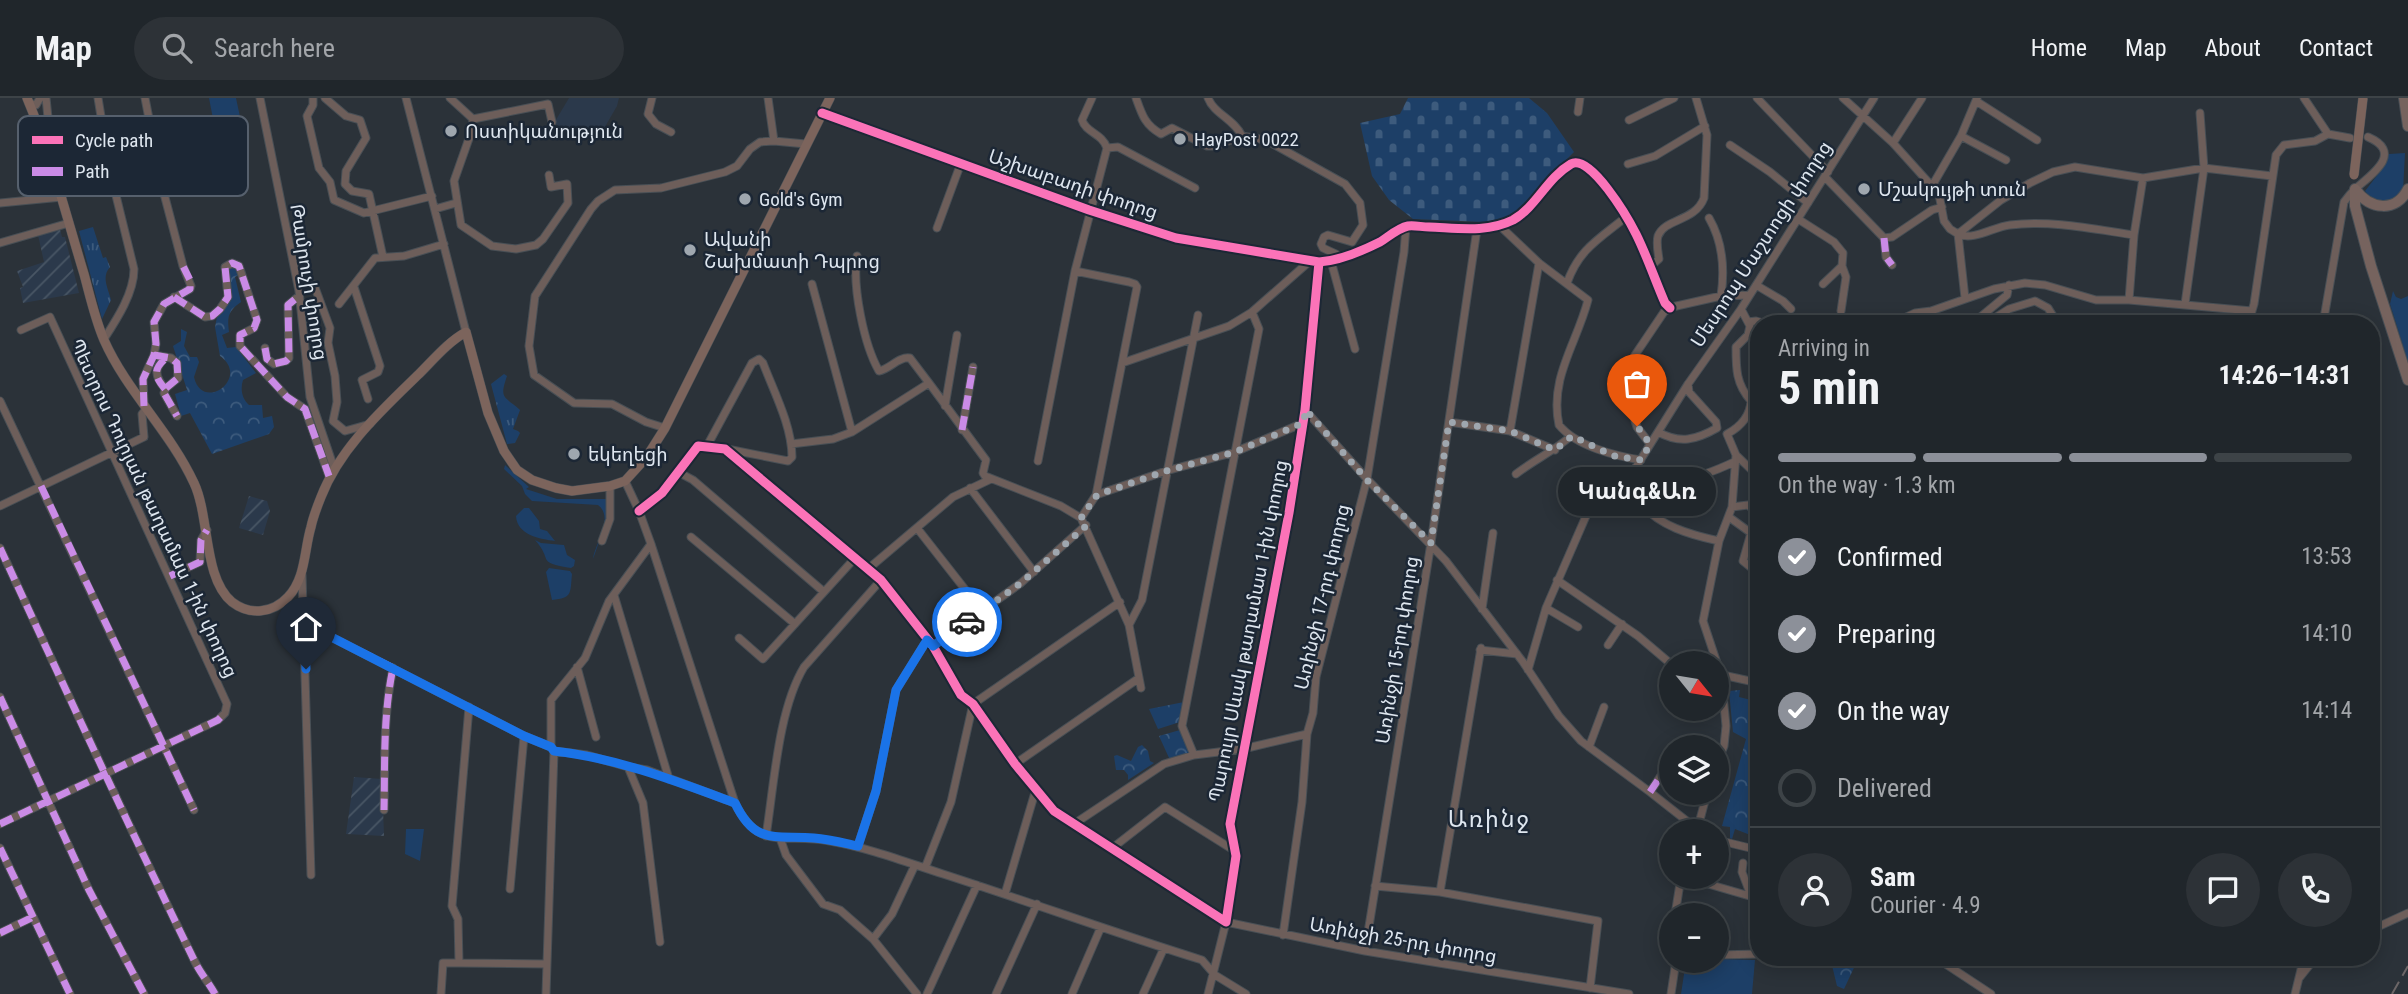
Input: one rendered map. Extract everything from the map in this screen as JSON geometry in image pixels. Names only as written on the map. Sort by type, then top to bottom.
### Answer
[{"type":"highway","points":[[2404,98],[2408,126]]},
{"type":"highway","points":[[2355,189],[2367,202],[2382,207],[2396,204],[2408,188]]},
{"type":"highway","points":[[2355,189],[2355,206],[2371,266],[2408,380]]},
{"type":"main road","points":[[62,197],[104,340],[119,369],[194,481],[201,499],[214,571],[219,584],[225,595],[241,607],[258,611],[278,607],[291,594],[302,572],[311,527],[332,472],[370,424],[455,338],[466,332],[488,413],[504,451],[517,470],[532,480],[572,491],[610,486],[625,481],[646,458],[665,428],[830,98]]},
{"type":"main road","points":[[2355,189],[2354,175],[2363,98]]},
{"type":"street","points":[[28,101],[36,105],[40,98]]},
{"type":"street","points":[[46,98],[48,116]]},
{"type":"street","points":[[98,98],[101,116]]},
{"type":"street","points":[[145,98],[148,116]]},
{"type":"street","name":"Թամրուչի փողոց","points":[[260,98],[299,296],[310,397],[332,472]]},
{"type":"street","points":[[325,98],[342,113],[359,118],[362,122],[366,138],[346,171],[345,184],[352,191],[369,194],[379,257]]},
{"type":"street","points":[[406,98],[466,332]]},
{"type":"street","points":[[452,99],[463,98]]},
{"type":"street","points":[[652,98],[648,114],[656,124],[671,132]]},
{"type":"street","points":[[768,98],[774,141]]},
{"type":"street","points":[[1038,461],[1075,271],[1107,148],[1101,136],[1083,124],[1082,120],[1092,98]]},
{"type":"street","points":[[1136,98],[1143,118],[1150,128],[1161,134],[1172,128],[1207,146],[1215,146],[1242,135],[1266,141],[1345,184],[1360,203],[1363,225],[1355,240],[1348,242],[1328,235],[1321,241],[1323,248],[1336,254],[1331,261],[1355,349]]},
{"type":"street","points":[[1208,98],[1212,106],[1237,126],[1242,135]]},
{"type":"street","points":[[1578,111],[1580,98]]},
{"type":"street","points":[[1629,120],[1674,98]]},
{"type":"street","points":[[1650,267],[1659,259],[1658,238],[1662,230],[1691,216],[1702,205],[1707,181],[1705,126],[1696,98]]},
{"type":"street","points":[[1757,98],[1884,238],[1886,257],[1892,265]]},
{"type":"street","points":[[1843,98],[1893,144],[1939,194],[1944,221],[1958,234],[1968,236],[2007,225],[2046,222],[2134,235]]},
{"type":"street","name":"Մեսրոպ Մաշտոցի փողոց","points":[[1629,476],[1688,384],[1741,309],[1874,98]]},
{"type":"street","points":[[1893,144],[1922,98]]},
{"type":"street","points":[[2304,98],[2328,134]]},
{"type":"street","points":[[452,99],[473,119]]},
{"type":"street","points":[[1932,186],[1961,136],[1977,100],[2038,140]]},
{"type":"street","points":[[313,102],[307,116],[319,168],[330,182],[334,200],[364,214],[432,196]]},
{"type":"street","points":[[473,119],[548,104],[552,121]]},
{"type":"street","name":"Աշխաբադի փողոց","points":[[822,113],[1089,210],[1188,241],[1315,261],[1331,261],[1378,243],[1406,226]]},
{"type":"street","points":[[2185,304],[2204,168],[2200,113]]},
{"type":"street","points":[[473,119],[472,130],[454,181],[461,225],[492,246],[516,249],[536,245],[568,203],[566,184],[551,187],[549,175]]},
{"type":"street","points":[[1628,164],[1655,156],[1705,126]]},
{"type":"street","points":[[2251,315],[2276,155],[2284,145],[2315,141],[2328,134],[2350,138]]},
{"type":"street","points":[[1961,136],[2006,160]]},
{"type":"street","points":[[2325,315],[2344,202],[2355,189],[2368,181],[2382,163],[2384,154],[2381,145],[2368,137]]},
{"type":"street","points":[[665,428],[646,422],[612,404],[574,402],[534,375],[529,346],[535,296],[591,209],[608,193],[621,188],[661,188],[715,175],[737,166],[750,149],[760,142],[806,144]]},
{"type":"street","points":[[1730,145],[1770,172],[1808,203]]},
{"type":"street","points":[[1107,148],[1118,147],[1195,188]]},
{"type":"street","points":[[1406,226],[1477,229],[1500,226],[1516,218],[1530,206],[1544,187],[1572,163],[1581,162],[1595,172],[1626,217],[1670,309]]},
{"type":"street","points":[[937,228],[961,163]]},
{"type":"street","points":[[1958,234],[2001,200],[2053,172],[2075,167],[2143,178],[2204,168],[2272,176]]},
{"type":"street","points":[[2129,300],[2134,235],[2143,178]]},
{"type":"street","points":[[104,340],[115,323],[134,280],[134,269],[116,196]]},
{"type":"street","points":[[0,506],[144,437],[143,379],[154,355],[154,322],[164,304],[191,286],[165,196]]},
{"type":"street","points":[[0,203],[62,197]]},
{"type":"street","points":[[435,209],[456,204]]},
{"type":"street","points":[[1884,238],[1892,237],[1932,210],[1942,207]]},
{"type":"street","points":[[1567,284],[1574,264],[1587,247],[1626,217]]},
{"type":"street","points":[[1709,218],[1720,236],[1723,281],[1721,296]]},
{"type":"street","points":[[1798,219],[1843,253],[1842,266],[1846,277],[1841,311]]},
{"type":"street","points":[[0,243],[69,223]]},
{"type":"street","name":"Առինջի 17-րդ փողոց","points":[[1283,935],[1316,677],[1367,480],[1405,252],[1406,226]]},
{"type":"street","points":[[1500,226],[1539,263],[1588,300],[1562,366],[1557,387],[1559,425],[1572,436],[1614,456],[1641,460]]},
{"type":"street","name":"Առինջի 15-րդ փողոց","points":[[1365,951],[1431,543],[1477,229]]},
{"type":"street","points":[[1958,234],[1965,298]]},
{"type":"street","points":[[339,304],[368,266],[379,257],[404,256],[444,244]]},
{"type":"street","points":[[857,256],[855,270],[865,332],[879,372],[905,357],[910,358],[986,460],[983,475],[1061,506],[1083,522],[1129,625],[1141,688]]},
{"type":"street","points":[[1122,363],[1230,326],[1252,312],[1315,261]]},
{"type":"street","name":"Պարույր Սևակ թաղամաս 1-ին փողոց","points":[[1226,922],[1235,851],[1230,824],[1306,410],[1315,261]]},
{"type":"street","points":[[174,297],[205,317],[212,316],[228,297],[225,267],[232,263],[239,266],[257,320],[254,328],[240,335],[240,346],[288,397],[305,409],[332,472]]},
{"type":"street","points":[[1510,431],[1539,263]]},
{"type":"street","points":[[1823,284],[1842,266]]},
{"type":"street","points":[[933,646],[1034,572],[1083,522],[1097,495],[1137,287],[1129,282],[1075,271]]},
{"type":"street","points":[[1911,315],[1931,311],[2008,285],[2025,283],[2045,285],[2096,300],[2129,300],[2252,311]]},
{"type":"street","points":[[812,284],[852,432]]},
{"type":"street","points":[[309,286],[314,285],[330,328],[328,343],[337,401],[333,421],[345,431],[370,424]]},
{"type":"street","points":[[1756,285],[1783,300],[1791,309]]},
{"type":"street","points":[[1983,315],[2007,295],[2008,285]]},
{"type":"street","points":[[354,287],[380,369],[362,380],[368,399]]},
{"type":"street","points":[[1650,444],[1635,421],[1636,395],[1632,364],[1635,355],[1670,309],[1721,296],[1749,295]]},
{"type":"street","points":[[265,348],[267,359],[274,364],[289,358],[288,305],[299,296]]},
{"type":"street","points":[[1999,315],[2035,301],[2048,308],[2052,315]]},
{"type":"street","points":[[1741,309],[1750,326],[1748,335],[1737,347],[1737,378],[1750,400]]},
{"type":"street","points":[[1194,755],[1182,726],[1259,328],[1252,312]]},
{"type":"street","points":[[1129,625],[1142,600],[1198,315]]},
{"type":"street","name":"Պետրոս Դուրյան թաղամաս 1-ին փողոց","points":[[21,330],[50,317],[227,705],[225,713],[218,720],[163,746]]},
{"type":"street","points":[[945,407],[957,335]]},
{"type":"street","points":[[154,355],[177,363],[177,380],[165,389]]},
{"type":"street","points":[[166,358],[156,368],[157,379],[165,389],[165,397],[177,416]]},
{"type":"street","points":[[639,511],[662,493],[694,449],[707,446],[761,454],[785,462],[792,457],[791,444],[763,363],[759,359],[752,363],[707,446]]},
{"type":"street","points":[[962,430],[973,367]]},
{"type":"street","points":[[791,444],[833,439],[852,432],[929,383]]},
{"type":"street","points":[[1658,432],[1669,438],[1691,440],[1717,428],[1716,422],[1689,392],[1688,384]]},
{"type":"street","points":[[0,401],[194,810]]},
{"type":"street","points":[[1306,410],[1367,480],[1431,543],[1517,654],[1559,716],[1581,741],[1683,819]]},
{"type":"street","points":[[1712,651],[1703,621],[1719,541],[1732,507],[1735,458],[1727,434],[1744,421],[1750,412]]},
{"type":"street","points":[[1449,422],[1510,431],[1555,450]]},
{"type":"street","points":[[1097,495],[1166,471],[1235,452],[1303,423]]},
{"type":"street","points":[[1516,474],[1572,436]]},
{"type":"street","name":"Առինջի 25-րդ փողոց","points":[[725,449],[881,580],[933,646],[961,695],[973,704],[1015,764],[1054,811],[1226,922],[1365,951],[1629,994]]},
{"type":"street","points":[[1528,670],[1546,608],[1592,500],[1602,490],[1629,476],[1680,481],[1703,476],[1735,458]]},
{"type":"street","points":[[1735,458],[1750,470]]},
{"type":"street","points":[[678,472],[693,480],[824,592]]},
{"type":"street","points":[[1629,476],[1640,502],[1654,516],[1689,534],[1719,541]]},
{"type":"street","points":[[868,569],[953,497],[992,479]]},
{"type":"street","points":[[625,481],[651,544],[735,803],[743,820],[753,830],[766,836],[816,838],[858,846],[1037,904],[1202,960],[1214,975],[1246,994]]},
{"type":"street","points":[[602,541],[610,519],[610,486]]},
{"type":"street","points":[[970,488],[1034,572]]},
{"type":"street","points":[[1732,507],[1750,507]]},
{"type":"street","points":[[1729,517],[1750,532]]},
{"type":"street","points":[[917,528],[982,611]]},
{"type":"street","points":[[170,576],[200,562],[201,540],[207,530]]},
{"type":"street","points":[[1482,609],[1493,533]]},
{"type":"street","points":[[1750,536],[1742,561],[1750,567]]},
{"type":"street","points":[[691,537],[795,624]]},
{"type":"street","points":[[547,994],[551,700],[584,657],[609,601],[651,544]]},
{"type":"street","points":[[0,548],[197,966],[215,994]]},
{"type":"street","points":[[739,638],[763,659],[855,558]]},
{"type":"street","points":[[302,572],[311,875]]},
{"type":"street","points":[[766,836],[786,705],[796,680],[804,667],[881,580]]},
{"type":"street","points":[[1557,580],[1622,624],[1659,654]]},
{"type":"street","points":[[614,595],[669,779]]},
{"type":"street","points":[[925,869],[951,802],[973,704],[1120,602]]},
{"type":"street","points":[[1546,608],[1578,627]]},
{"type":"street","points":[[304,623],[552,749],[647,770],[735,803]]},
{"type":"street","points":[[1608,645],[1622,624]]},
{"type":"street","points":[[858,846],[876,791],[896,690],[927,640]]},
{"type":"street","points":[[1440,892],[1480,649],[1517,654]]},
{"type":"street","points":[[577,667],[596,737]]},
{"type":"street","points":[[384,810],[385,723],[393,668]]},
{"type":"street","points":[[1729,677],[1750,681]]},
{"type":"street","points":[[1015,764],[1139,678]]},
{"type":"street","points":[[0,697],[89,890],[144,994]]},
{"type":"street","points":[[459,963],[457,919],[452,906],[469,707]]},
{"type":"street","points":[[1589,747],[1604,707]]},
{"type":"street","points":[[1074,824],[1164,764],[1194,755],[1243,749],[1307,734]]},
{"type":"street","points":[[510,889],[524,736]]},
{"type":"street","points":[[0,824],[163,746]]},
{"type":"street","points":[[628,767],[643,803],[660,942]]},
{"type":"street","points":[[1650,792],[1659,778]]},
{"type":"street","points":[[1005,894],[1036,789]]},
{"type":"street","points":[[1115,851],[1115,846],[1165,807],[1235,851]]},
{"type":"street","points":[[780,838],[786,855],[822,904],[840,910],[873,939],[916,994]]},
{"type":"street","points":[[1729,843],[1750,848]]},
{"type":"street","points":[[0,848],[70,994]]},
{"type":"street","points":[[1743,863],[1742,872],[1750,890]]},
{"type":"street","points":[[873,939],[892,914],[915,865]]},
{"type":"street","points":[[927,994],[977,885]]},
{"type":"street","points":[[1375,886],[1440,892],[1598,921],[1590,988]]},
{"type":"street","points":[[1725,889],[1750,896]]},
{"type":"street","points":[[996,994],[1037,904]]},
{"type":"street","points":[[2380,926],[2408,913]]},
{"type":"street","points":[[0,933],[33,917]]},
{"type":"street","points":[[1208,994],[1226,922]]},
{"type":"street","points":[[1072,994],[1101,927]]},
{"type":"street","points":[[1143,994],[1164,948]]},
{"type":"street","points":[[1729,955],[1750,954]]},
{"type":"street","points":[[441,994],[443,963],[547,964]]},
{"type":"street","points":[[1949,966],[1991,994]]},
{"type":"street","points":[[2295,994],[2302,966]]},
{"type":"street","points":[[2298,980],[2309,966]]},
{"type":"street","points":[[1671,994],[1674,973]]},
{"type":"shaded area","points":[[569,98],[619,98],[602,132],[579,140],[554,123]]},
{"type":"shaded area","points":[[60,229],[62,237],[65,237],[79,293],[23,303],[20,288],[23,287],[17,271],[44,262],[38,235]]},
{"type":"shaded area","points":[[249,496],[267,501],[270,511],[263,535],[239,528]]},
{"type":"shaded area","points":[[354,777],[382,779],[384,836],[346,834]]},
{"type":"green space","points":[[209,98],[236,98],[240,116],[212,116]]},
{"type":"green space","points":[[1408,98],[1529,98],[1547,113],[1574,152],[1518,213],[1507,218],[1485,222],[1413,219],[1389,200],[1372,176],[1360,123],[1400,114]]},
{"type":"green space","points":[[2405,153],[2403,191],[2390,202],[2370,196],[2365,191],[2389,154]]},
{"type":"green space","points":[[93,227],[103,258],[106,257],[110,267],[106,279],[111,300],[102,319],[79,231]]},
{"type":"green space","points":[[231,265],[236,267],[240,274],[235,277],[241,302],[229,315],[229,332],[222,335],[227,348],[236,347],[256,373],[243,380],[245,400],[249,405],[262,405],[263,418],[272,416],[274,427],[269,434],[212,454],[190,413],[181,416],[175,394],[187,390],[173,346],[181,341],[181,329],[187,332],[184,346],[190,357],[197,357],[199,362],[194,377],[199,387],[206,392],[214,392],[228,382],[228,365],[220,356],[215,327],[217,317],[232,298],[227,269]]},
{"type":"green space","points":[[2393,291],[2396,297],[2401,299],[2408,296],[2408,362],[2390,304]]},
{"type":"green space","points":[[504,374],[507,376],[503,393],[520,410],[513,429],[520,433],[515,443],[507,444],[491,384]]},
{"type":"green space","points":[[505,465],[529,487],[526,489],[557,499],[608,499],[607,519],[593,559],[604,524],[603,510],[598,505],[532,501],[522,486],[504,469]]},
{"type":"green space","points":[[524,508],[529,508],[539,521],[540,529],[547,531],[555,541],[530,535],[520,528],[516,516]]},
{"type":"green space","points":[[535,540],[564,545],[567,555],[575,560],[574,566],[571,568],[549,562]]},
{"type":"green space","points":[[549,568],[570,571],[572,574],[569,593],[564,598],[552,600],[546,572]]},
{"type":"green space","points":[[1740,690],[1739,697],[1750,700],[1750,835],[1735,829],[1732,839],[1729,819],[1724,819],[1746,739],[1733,732],[1729,691]]},
{"type":"green space","points":[[1184,702],[1180,722],[1158,729],[1149,709]]},
{"type":"green space","points":[[1180,730],[1190,753],[1170,760],[1159,736]]},
{"type":"green space","points":[[1142,745],[1148,751],[1150,761],[1154,763],[1128,780],[1124,770],[1116,770],[1114,756],[1131,761],[1138,747]]},
{"type":"green space","points":[[406,829],[424,829],[420,861],[405,854]]},
{"type":"green space","points":[[1729,959],[1750,960],[1750,966],[1754,966],[1752,994],[1681,994],[1684,973],[1729,973]]},
{"type":"green space","points":[[1832,966],[1855,966],[1844,989],[1837,986]]},
{"type":"railway","points":[[2392,994],[2408,966]]},
{"type":"marked path","points":[[1884,238],[1886,257],[1892,265]]},
{"type":"marked path","points":[[174,297],[205,317],[212,316],[228,297],[225,267],[232,263],[239,266],[257,320],[254,328],[240,335],[240,346],[287,397],[305,409],[329,476]]},
{"type":"marked path","points":[[144,406],[143,379],[156,344],[154,322],[164,304],[190,289],[190,280],[183,266]]},
{"type":"marked path","points":[[265,348],[267,359],[274,364],[289,358],[288,305],[299,296]]},
{"type":"marked path","points":[[154,355],[171,358],[177,363],[178,378],[164,393],[177,416]]},
{"type":"marked path","points":[[164,360],[157,374],[165,389]]},
{"type":"marked path","points":[[962,430],[973,367]]},
{"type":"marked path","points":[[41,486],[194,810]]},
{"type":"marked path","points":[[170,576],[200,562],[201,540],[207,530]]},
{"type":"marked path","points":[[0,548],[170,911],[197,966],[215,994]]},
{"type":"marked path","points":[[304,623],[393,668],[386,721],[384,810]]},
{"type":"marked path","points":[[0,697],[89,890],[144,994]]},
{"type":"marked path","points":[[0,824],[218,720],[225,713]]},
{"type":"marked path","points":[[1650,792],[1659,778]]},
{"type":"marked path","points":[[0,848],[70,994]]},
{"type":"marked path","points":[[0,933],[33,917]]},
{"type":"cycle path","points":[[822,113],[1089,210],[1176,238],[1319,262],[1358,252],[1408,226],[1472,229],[1503,224],[1528,208],[1563,170],[1571,164],[1579,163],[1598,177],[1625,215],[1640,242],[1665,303],[1670,308]]},
{"type":"cycle path","points":[[639,511],[662,493],[698,446],[725,449],[881,580],[933,646],[961,695],[973,704],[1015,764],[1054,811],[1226,922],[1236,856],[1230,824],[1289,513],[1305,410],[1319,262]]},
{"type":"way so far","points":[[967,622],[1021,583],[1086,526],[1081,518],[1097,495],[1166,471],[1235,452],[1303,423],[1306,410],[1367,480],[1431,543],[1449,422],[1510,431],[1555,450],[1572,436],[1614,456],[1641,460],[1650,444],[1637,426]]},
{"type":"place","name":"Ոստիկանություն","points":[[451,131]]},
{"type":"place","name":"HayPost 0022","points":[[1180,139]]},
{"type":"place","name":"Մշակույթի տուն","points":[[1864,189]]},
{"type":"place","name":"Gold's Gym","points":[[745,199]]},
{"type":"place","name":"Ավանի Շախմատի Դպրոց","points":[[690,250]]},
{"type":"place","name":"Կանգ&Առ","points":[[1637,426]]},
{"type":"place","name":"եկեղեցի","points":[[574,454]]},
{"type":"district","name":"Առինջ","points":[[1489,819]]},
{"type":"route","points":[[306,669],[304,623],[524,736],[551,747],[554,751],[587,755],[647,770],[735,803],[743,820],[753,830],[766,836],[816,838],[858,846],[876,791],[896,690],[927,640],[933,646],[967,622]]}]
